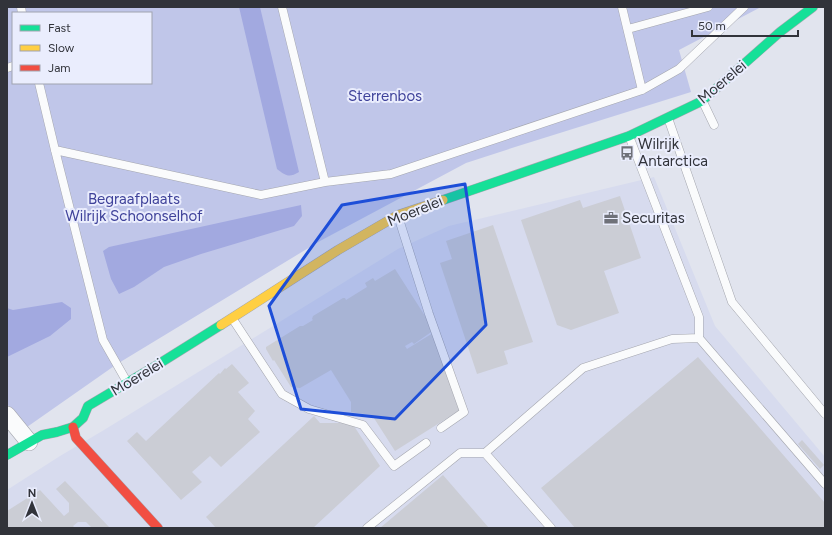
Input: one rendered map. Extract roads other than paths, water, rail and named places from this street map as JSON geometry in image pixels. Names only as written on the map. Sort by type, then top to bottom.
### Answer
[{"type":"street","name":"Moerelei","points":[[73,427],[83,418],[88,406],[157,365],[338,250],[398,215],[629,136],[702,101],[780,32],[814,7]]},
{"type":"street","points":[[7,415],[29,442]]},
{"type":"street","points":[[7,455],[42,435],[73,427],[76,438],[158,528]]},
{"type":"lane","points":[[282,7],[325,182]]},
{"type":"lane","points":[[622,7],[642,90]]},
{"type":"lane","points":[[628,29],[708,7]]},
{"type":"lane","points":[[55,150],[261,195],[325,182],[391,174],[642,90],[679,69],[744,7]]},
{"type":"lane","points":[[39,84],[103,340],[127,383]]},
{"type":"lane","points":[[702,101],[714,125]]},
{"type":"lane","points":[[667,118],[732,302],[825,414]]},
{"type":"lane","points":[[629,136],[699,317],[699,338],[825,484]]},
{"type":"lane","points":[[398,215],[429,314],[464,412],[442,428]]},
{"type":"lane","points":[[232,318],[282,394],[309,409],[363,425],[394,466],[426,442]]},
{"type":"lane","points":[[367,528],[460,453],[485,453],[583,368],[672,339],[699,338]]},
{"type":"lane","points":[[485,453],[550,528]]},
{"type":"place","name":"Wilrijk Antarctica","points":[[627,153]]},
{"type":"place","name":"Securitas","points":[[611,218]]},
{"type":"park label","name":"Sterrenbos","points":[[385,96]]},
{"type":"park label","name":"Begraafplaats Wilrijk Schoonselhof","points":[[134,208]]}]
